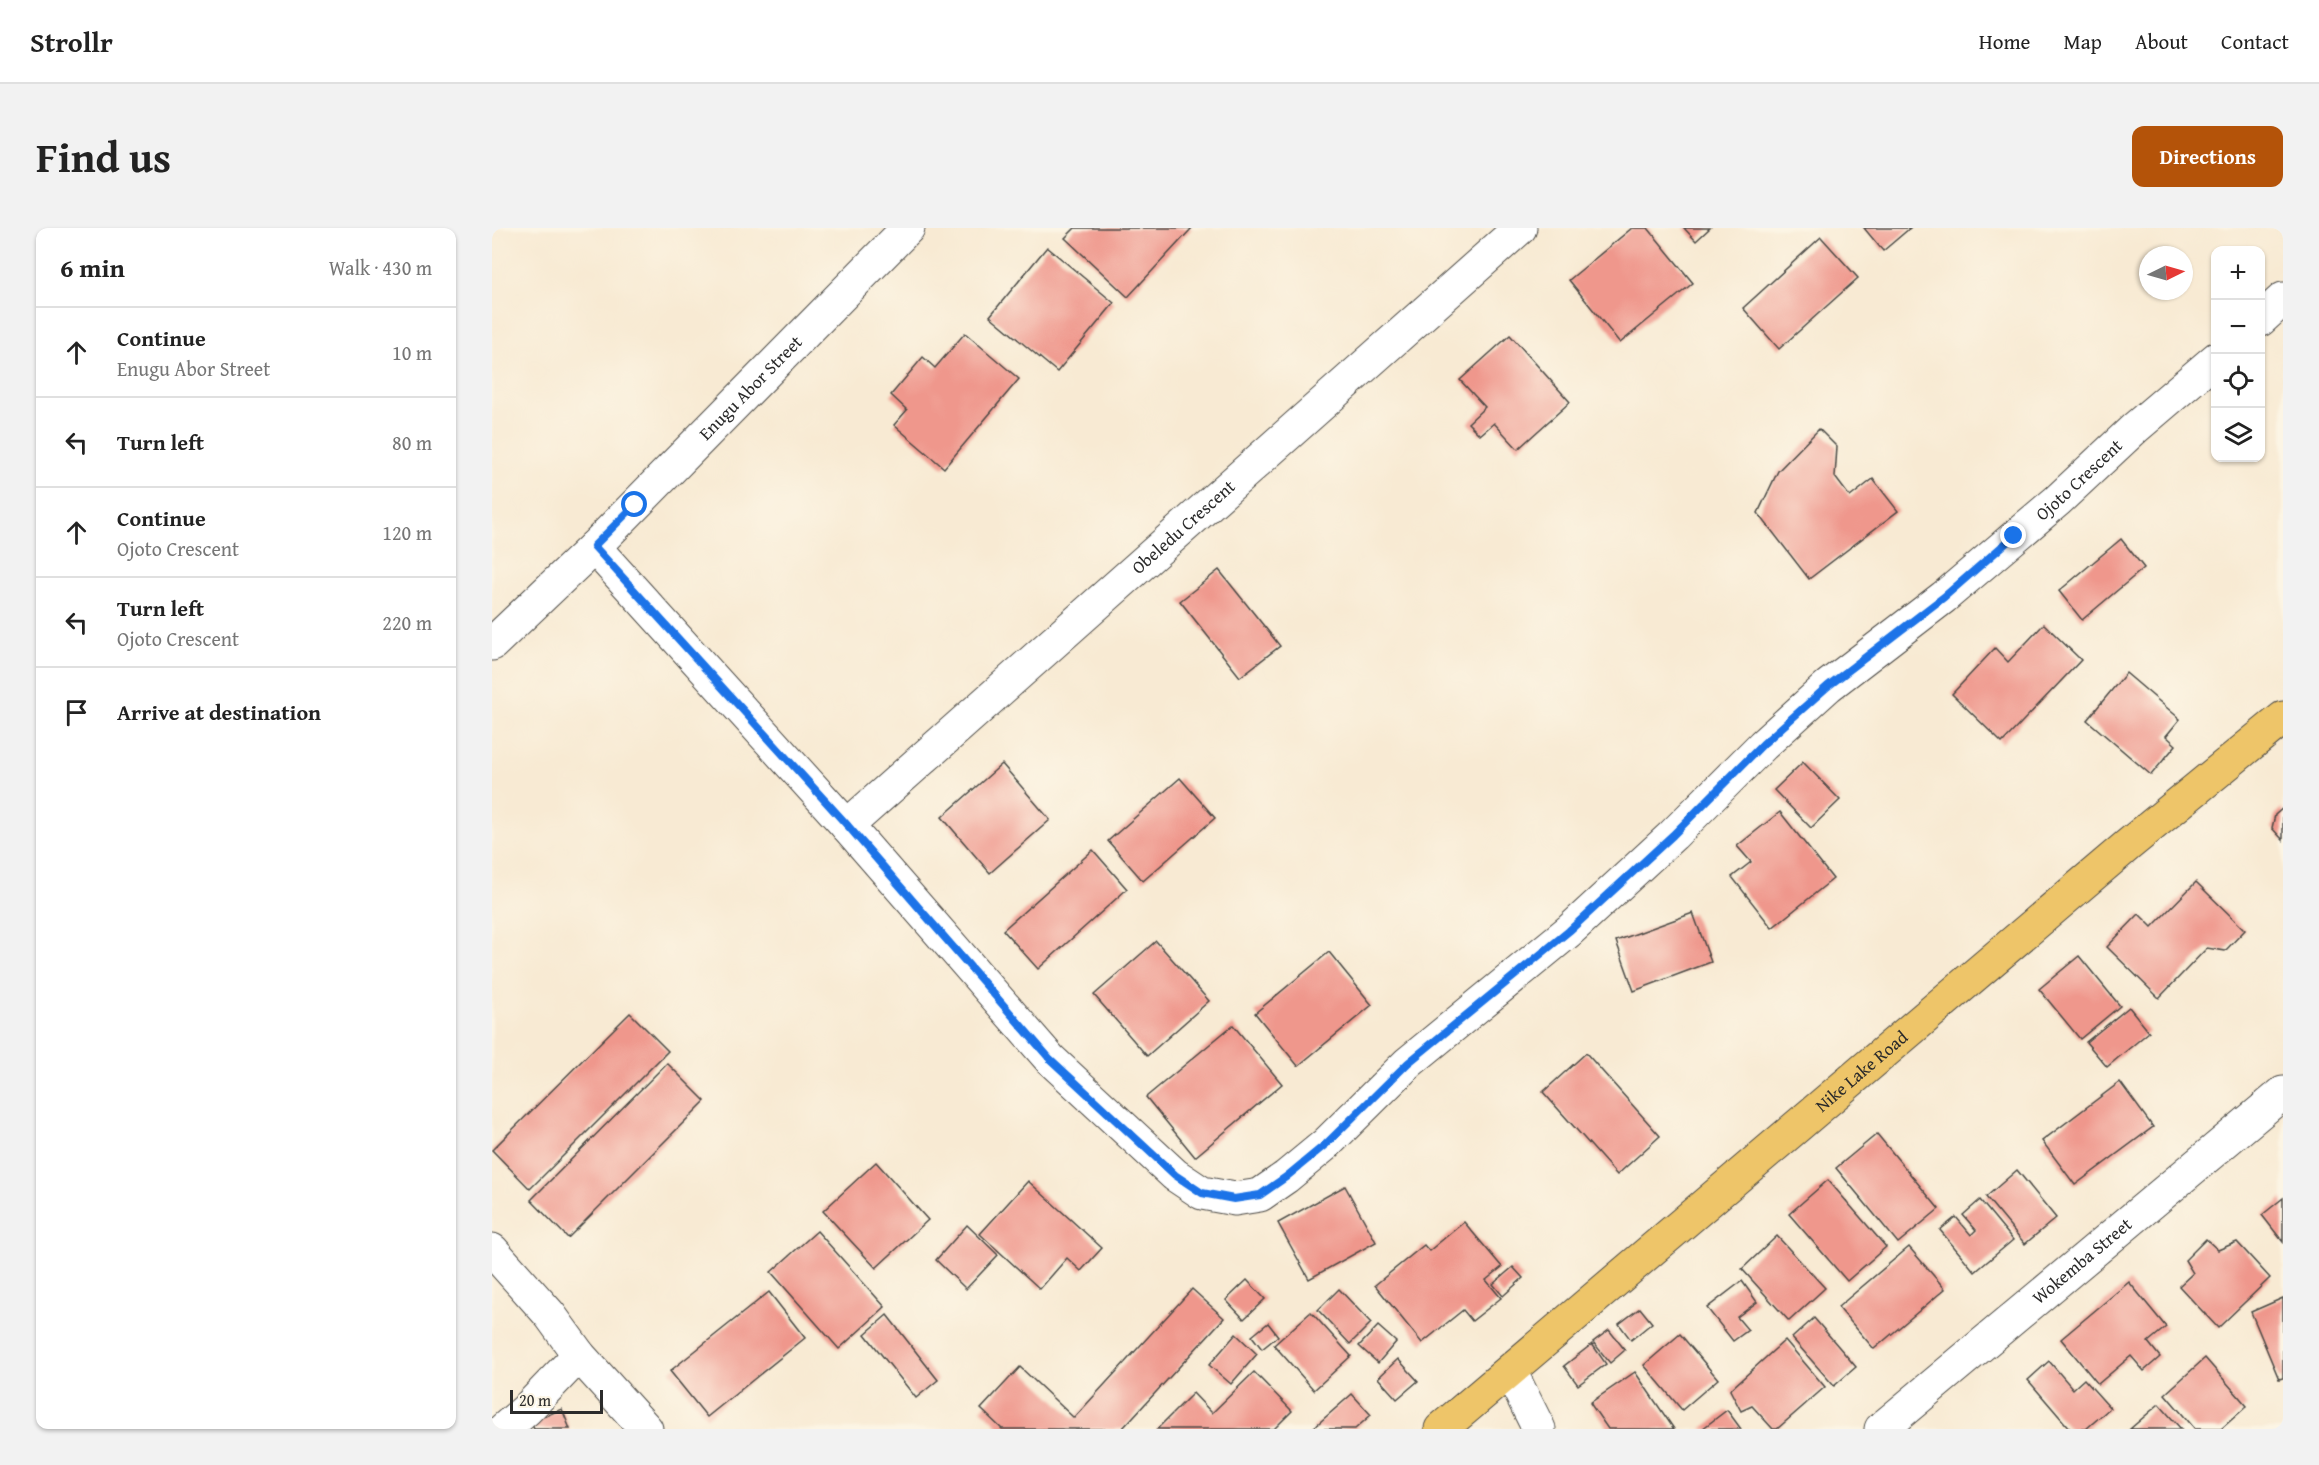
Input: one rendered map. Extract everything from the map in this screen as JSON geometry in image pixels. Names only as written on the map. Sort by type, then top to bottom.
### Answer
[{"type":"main road","name":"Nike Lake Road","points":[[1442,1429],[2102,867],[2283,718]]},
{"type":"street","name":"Enugu Abor Street","points":[[492,644],[594,546],[908,228]]},
{"type":"street","name":"Obeledu Crescent","points":[[848,826],[1520,228]]},
{"type":"street","points":[[2265,315],[2283,299]]},
{"type":"street","name":"Ojoto Crescent","points":[[594,546],[848,826],[1050,1059],[1175,1175],[1202,1193],[1234,1199],[1260,1195],[1326,1144],[1408,1063],[1569,931],[1673,835],[1763,744],[1828,686],[1944,597],[2211,363]]},
{"type":"street","name":"Wokemba Street","points":[[1881,1429],[2283,1093]]},
{"type":"street","points":[[492,1250],[550,1316],[579,1355],[646,1429]]},
{"type":"street","points":[[504,1429],[526,1410],[579,1355]]},
{"type":"street","points":[[1510,1371],[1539,1429]]},
{"type":"building","points":[[1075,228],[1192,228],[1128,297],[1065,238]]},
{"type":"building","points":[[1632,228],[1648,228],[1693,283],[1620,343],[1569,280]]},
{"type":"building","points":[[1684,228],[1710,228],[1696,241]]},
{"type":"building","points":[[1864,228],[1910,228],[1883,251]]},
{"type":"building","points":[[1821,237],[1858,278],[1779,349],[1743,308]]},
{"type":"building","points":[[1047,247],[1114,303],[1057,372],[990,316]]},
{"type":"building","points":[[965,333],[1019,379],[944,468],[894,425],[907,410],[891,395],[923,357],[935,368]]},
{"type":"building","points":[[1510,335],[1570,402],[1518,449],[1494,423],[1480,435],[1468,423],[1485,407],[1460,380]]},
{"type":"building","points":[[1819,429],[1837,447],[1835,477],[1850,497],[1873,479],[1898,511],[1809,579],[1758,513],[1778,471]]},
{"type":"building","points":[[2121,539],[2144,568],[2082,620],[2059,591]]},
{"type":"building","points":[[1219,570],[1280,646],[1240,677],[1180,601]]},
{"type":"building","points":[[2044,624],[2081,660],[2002,743],[1952,694],[1995,648],[2008,662]]},
{"type":"building","points":[[2126,673],[2180,719],[2166,736],[2176,745],[2151,775],[2087,720]]},
{"type":"building","points":[[1803,762],[1840,800],[1811,828],[1774,790]]},
{"type":"building","points":[[1002,764],[1050,820],[990,873],[942,817]]},
{"type":"building","points":[[1180,778],[1215,818],[1143,881],[1108,841]]},
{"type":"building","points":[[2283,808],[2283,840],[2272,828],[2275,815]]},
{"type":"building","points":[[1780,812],[1833,879],[1772,928],[1732,877],[1751,862],[1737,846]]},
{"type":"building","points":[[1093,850],[1127,889],[1038,969],[1003,930]]},
{"type":"building","points":[[2196,882],[2245,930],[2225,951],[2207,948],[2159,998],[2107,947],[2139,914],[2152,927]]},
{"type":"building","points":[[1693,913],[1711,962],[1634,991],[1616,941]]},
{"type":"building","points":[[1156,941],[1209,1001],[1147,1056],[1094,995]]},
{"type":"building","points":[[1329,952],[1372,1005],[1298,1066],[1255,1013]]},
{"type":"building","points":[[2079,956],[2120,1006],[2080,1039],[2039,989]]},
{"type":"building","points":[[2129,1007],[2149,1032],[2107,1067],[2086,1042]]},
{"type":"building","points":[[630,1013],[668,1051],[530,1189],[492,1150]]},
{"type":"building","points":[[1233,1025],[1282,1084],[1195,1157],[1146,1097]]},
{"type":"building","points":[[1586,1053],[1660,1136],[1617,1175],[1543,1092]]},
{"type":"building","points":[[667,1063],[705,1101],[568,1238],[531,1200]]},
{"type":"building","points":[[2120,1082],[2153,1127],[2075,1185],[2042,1141]]},
{"type":"building","points":[[1877,1134],[1939,1209],[1898,1243],[1836,1168]]},
{"type":"building","points":[[876,1162],[928,1220],[876,1268],[823,1211]]},
{"type":"building","points":[[2017,1170],[2056,1218],[2025,1244],[1986,1197]]},
{"type":"building","points":[[1828,1180],[1886,1247],[1847,1281],[1789,1214]]},
{"type":"building","points":[[1028,1181],[1102,1248],[1081,1271],[1067,1258],[1040,1289],[980,1234]]},
{"type":"building","points":[[1345,1186],[1376,1242],[1309,1279],[1278,1223]]},
{"type":"building","points":[[2283,1198],[2283,1242],[2262,1215]]},
{"type":"building","points":[[1980,1200],[2013,1240],[1975,1272],[1940,1230],[1956,1217],[1971,1235],[1976,1230],[1963,1215]]},
{"type":"building","points":[[1464,1222],[1502,1267],[1486,1280],[1501,1298],[1472,1321],[1463,1310],[1422,1343],[1375,1285],[1424,1245],[1429,1251]]},
{"type":"building","points":[[967,1225],[998,1255],[966,1289],[936,1260]]},
{"type":"building","points":[[817,1231],[885,1307],[839,1349],[771,1272]]},
{"type":"building","points":[[1777,1236],[1825,1288],[1789,1321],[1742,1269]]},
{"type":"building","points":[[2206,1239],[2218,1250],[2237,1242],[2270,1278],[2218,1328],[2179,1286],[2193,1273],[2185,1260]]},
{"type":"building","points":[[1909,1247],[1945,1289],[1874,1349],[1838,1307]]},
{"type":"building","points":[[1513,1267],[1523,1278],[1503,1296],[1493,1284]]},
{"type":"building","points":[[1247,1280],[1265,1299],[1244,1319],[1226,1300]]},
{"type":"building","points":[[1742,1281],[1757,1302],[1737,1317],[1748,1330],[1733,1341],[1707,1308]]},
{"type":"building","points":[[2129,1282],[2166,1327],[2148,1342],[2160,1357],[2144,1371],[2131,1356],[2098,1384],[2061,1339]]},
{"type":"building","points":[[1192,1289],[1224,1318],[1122,1429],[1002,1429],[981,1409],[1020,1367],[1074,1418]]},
{"type":"building","points":[[1339,1289],[1371,1323],[1350,1344],[1318,1310]]},
{"type":"building","points":[[769,1292],[805,1338],[707,1417],[670,1371]]},
{"type":"building","points":[[2283,1298],[2283,1378],[2279,1379],[2251,1312]]},
{"type":"building","points":[[1640,1308],[1652,1323],[1631,1340],[1619,1324]]},
{"type":"building","points":[[1311,1312],[1351,1356],[1314,1390],[1274,1345]]},
{"type":"building","points":[[887,1315],[938,1380],[916,1398],[865,1334]]},
{"type":"building","points":[[1814,1318],[1856,1367],[1834,1386],[1792,1338]]},
{"type":"building","points":[[1268,1323],[1278,1336],[1262,1349],[1252,1336]]},
{"type":"building","points":[[1378,1326],[1396,1342],[1378,1363],[1359,1346]]},
{"type":"building","points":[[1609,1330],[1625,1350],[1610,1363],[1593,1342]]},
{"type":"building","points":[[1236,1334],[1257,1354],[1231,1384],[1209,1365]]},
{"type":"building","points":[[1680,1334],[1718,1379],[1682,1410],[1644,1365]]},
{"type":"building","points":[[1785,1340],[1825,1387],[1777,1429],[1773,1429],[1752,1406],[1741,1411],[1730,1390]]},
{"type":"building","points":[[1592,1344],[1606,1364],[1578,1385],[1564,1366]]},
{"type":"building","points":[[2205,1358],[2247,1406],[2221,1429],[2195,1429],[2165,1394]]},
{"type":"building","points":[[1398,1359],[1418,1381],[1397,1399],[1378,1378]]},
{"type":"building","points":[[2049,1361],[2073,1389],[2084,1379],[2110,1408],[2086,1429],[2070,1429],[2028,1380]]},
{"type":"building","points":[[1254,1372],[1292,1411],[1274,1429],[1157,1429],[1193,1393],[1212,1413]]},
{"type":"building","points":[[1635,1372],[1674,1429],[1608,1429],[1590,1403]]},
{"type":"building","points":[[1352,1394],[1371,1415],[1355,1429],[1312,1429]]},
{"type":"building","points":[[2159,1404],[2181,1429],[2130,1429]]},
{"type":"building","points":[[562,1409],[570,1429],[534,1429],[531,1422]]},
{"type":"building","points":[[1727,1410],[1741,1429],[1702,1429]]},
{"type":"route","points":[[635,505],[594,546],[848,826],[1050,1059],[1175,1175],[1202,1193],[1234,1199],[1260,1195],[1326,1144],[1408,1063],[1569,931],[1673,835],[1763,744],[1828,686],[1944,597],[2014,536]]}]
